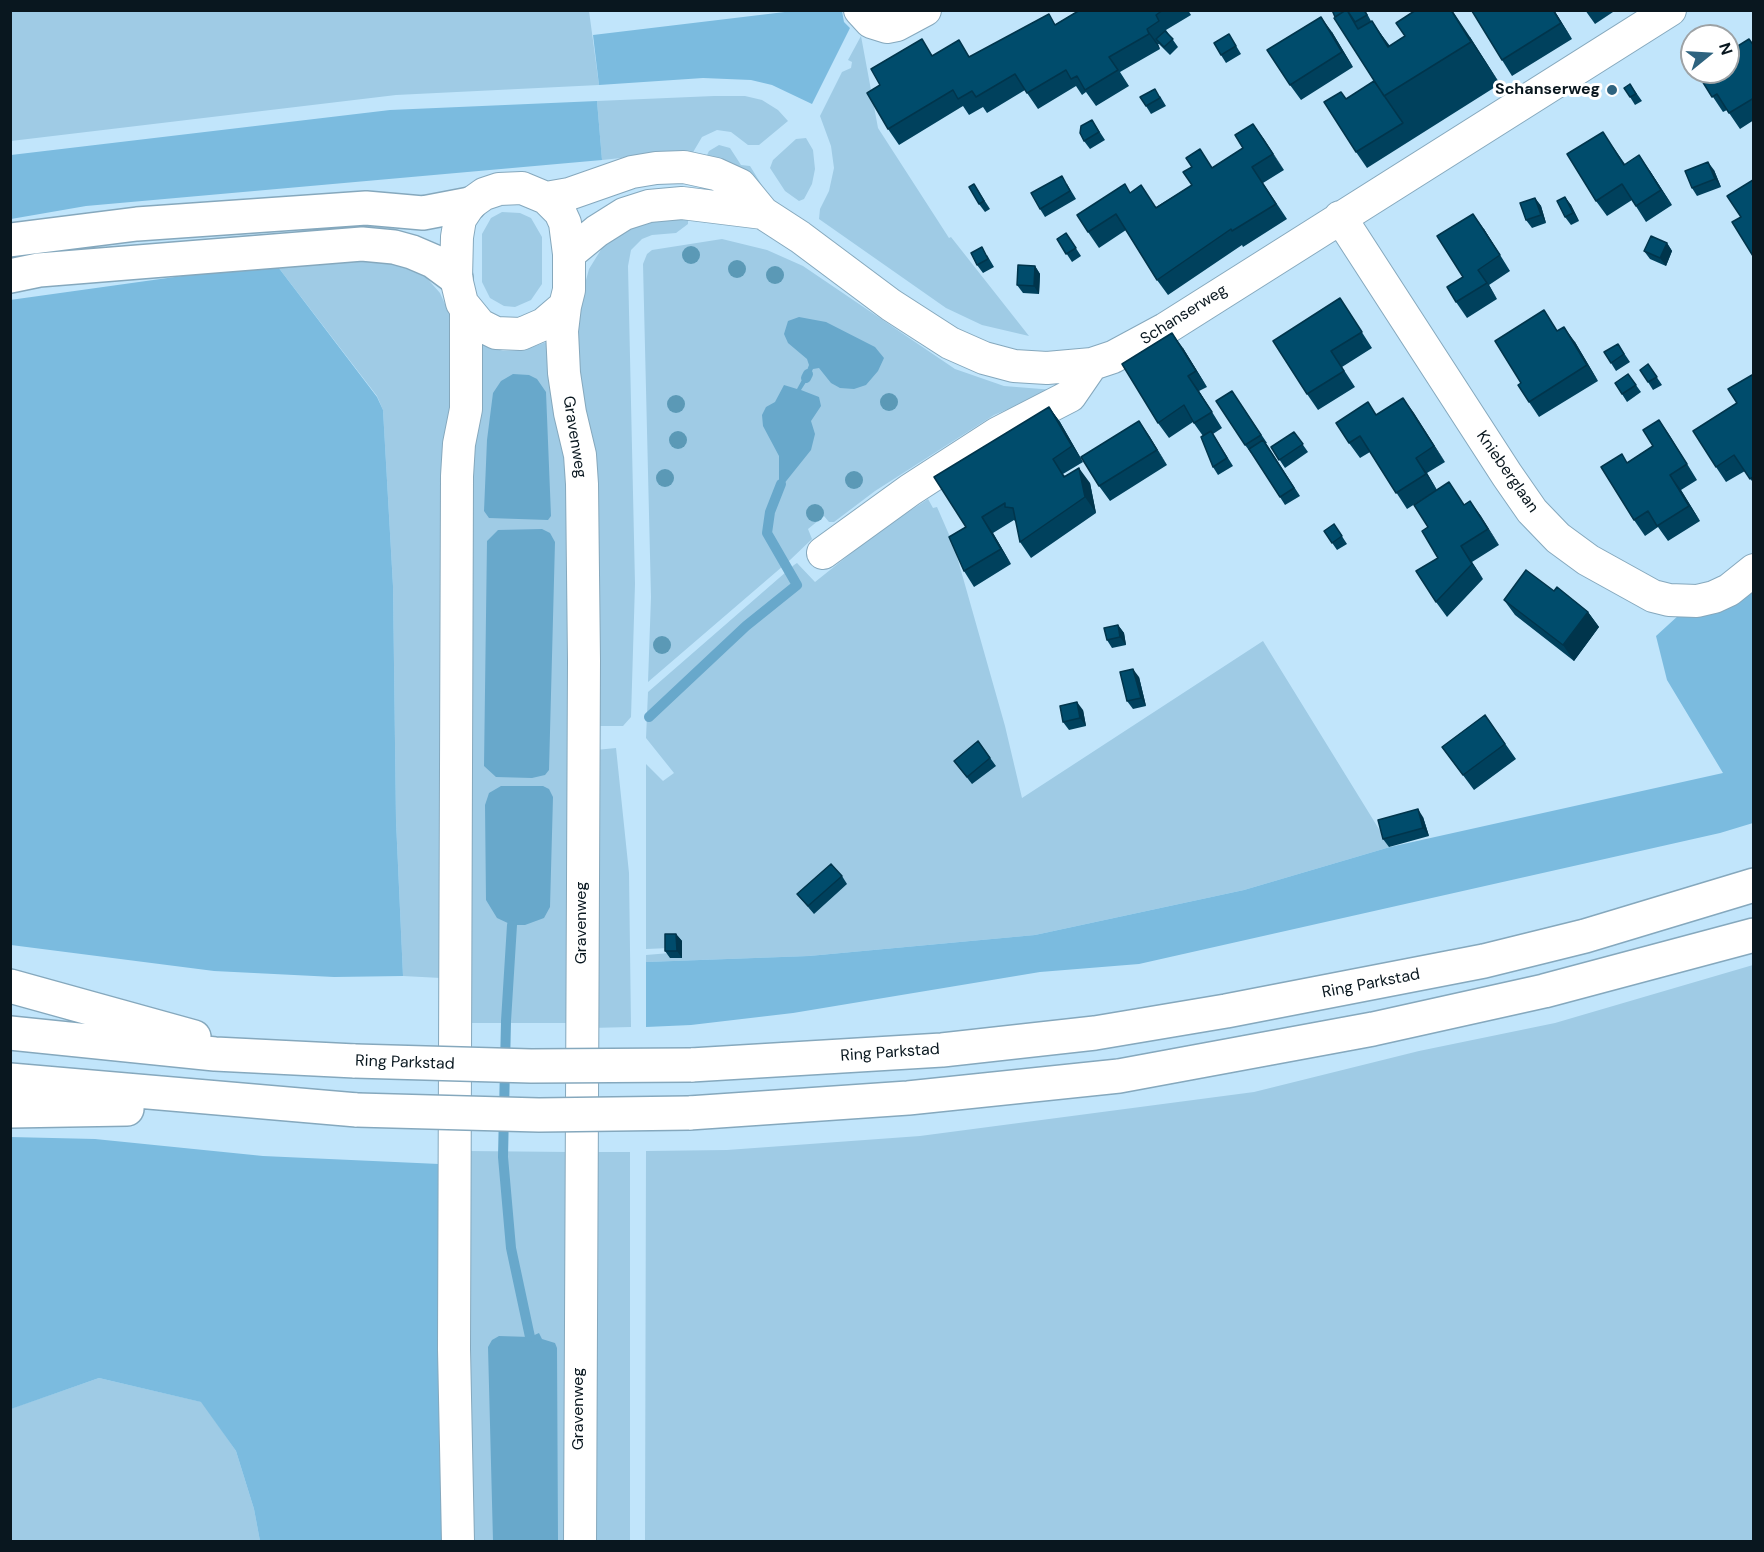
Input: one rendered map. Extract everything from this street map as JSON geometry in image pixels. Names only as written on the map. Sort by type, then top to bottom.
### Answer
[{"type":"highway","points":[[10,240],[137,224],[366,208],[423,213],[470,204]]},
{"type":"highway","points":[[10,276],[39,270],[362,244],[394,247],[412,252],[433,261],[456,278]]},
{"type":"highway","name":"Ring Parkstad","points":[[10,1033],[63,1040],[265,1057],[531,1066],[691,1065],[942,1050],[1095,1033],[1215,1013],[1484,961],[1585,936],[1754,885]]},
{"type":"highway","points":[[10,1080],[285,1106],[539,1115],[689,1113],[908,1098],[1119,1076],[1373,1029],[1544,991],[1754,935]]},
{"type":"highway","points":[[10,986],[265,1057]]},
{"type":"highway","points":[[10,1112],[285,1106]]},
{"type":"street","points":[[860,10],[871,22],[887,27],[897,26],[925,10]]},
{"type":"street","name":"Schanserweg","points":[[546,198],[588,188],[632,172],[684,166],[716,174],[741,185],[763,213],[800,237],[891,305],[967,351],[998,363],[1028,367],[1092,364],[1113,357],[1165,329],[1670,10]]},
{"type":"street","points":[[458,1542],[454,1349],[458,476],[459,444],[466,409],[466,311],[458,293],[456,278],[458,228],[460,219],[470,204],[484,194],[510,188],[534,192],[546,198],[560,212],[565,223],[569,254],[569,290],[565,306],[544,324],[529,332],[513,334],[488,330],[466,311]]},
{"type":"street","name":"Schanserweg","points":[[569,254],[597,231],[624,214],[649,206],[682,203],[763,213]]},
{"type":"street","name":"Knieberglaan","points":[[1341,217],[1507,475],[1532,511],[1558,538],[1588,561],[1653,596],[1669,600],[1697,601],[1714,597],[1729,590],[1754,570]]},
{"type":"street","name":"Gravenweg","points":[[565,306],[562,331],[564,373],[580,454],[583,543],[580,1542]]},
{"type":"street","points":[[823,553],[910,490],[998,433],[1070,396],[1092,364]]},
{"type":"shaded area","points":[[10,11],[589,11],[599,85],[396,95],[11,141]]},
{"type":"shaded area","points":[[793,11],[842,11],[844,22],[850,28],[812,104],[772,85],[751,80],[703,78],[599,85],[593,35]]},
{"type":"shaded area","points":[[861,36],[878,128],[949,238],[951,237],[1029,336],[982,325],[946,308],[819,219],[820,209],[829,191],[834,168],[831,146],[820,116],[842,72],[851,68],[852,62],[848,60]]},
{"type":"shaded area","points":[[745,96],[762,100],[778,110],[788,121],[759,145],[748,145],[731,132],[717,130],[702,137],[692,154],[659,154],[602,160],[597,101]]},
{"type":"shaded area","points":[[597,101],[602,160],[86,206],[11,219],[11,155],[390,110]]},
{"type":"shaded area","points":[[806,138],[813,150],[815,169],[812,184],[804,199],[799,201],[785,191],[770,168],[773,160],[796,139]]},
{"type":"shaded area","points":[[719,145],[730,148],[741,165],[750,166],[763,187],[705,159],[709,151]]},
{"type":"shaded area","points":[[502,212],[520,213],[531,218],[542,237],[542,284],[531,300],[515,307],[504,306],[490,298],[482,282],[482,234],[491,218]]},
{"type":"shaded area","points":[[677,218],[688,219],[688,224],[676,233],[652,235],[642,239],[631,250],[628,266],[635,584],[631,717],[623,726],[600,726],[596,724],[573,328],[589,269],[602,248],[634,224]]},
{"type":"shaded area","points":[[722,239],[767,250],[803,266],[955,369],[1004,386],[1054,390],[994,415],[875,491],[834,522],[829,522],[824,516],[808,529],[812,539],[790,560],[648,682],[651,597],[643,264],[647,254],[652,250]]},
{"type":"shaded area","points":[[366,254],[408,266],[425,276],[440,293],[452,320],[457,344],[446,480],[440,780],[441,978],[403,976],[396,821],[393,586],[383,410],[377,396],[275,263]]},
{"type":"shaded area","points":[[275,263],[377,397],[383,410],[393,586],[396,821],[403,976],[334,977],[214,971],[11,945],[10,300]]},
{"type":"shaded area","points":[[799,317],[826,322],[875,347],[884,358],[878,371],[866,385],[854,389],[840,388],[831,383],[819,368],[813,369],[810,375],[806,373],[809,365],[807,359],[788,343],[784,334],[788,321]]},
{"type":"shaded area","points":[[552,340],[569,452],[570,1023],[467,1023],[467,562],[480,343],[503,351],[514,351]]},
{"type":"shaded area","points":[[513,374],[529,375],[537,379],[546,392],[551,516],[548,520],[489,518],[484,511],[487,440],[493,393],[501,381]]},
{"type":"shaded area","points":[[804,376],[808,379],[801,390],[819,397],[821,406],[811,421],[815,434],[811,450],[783,485],[779,483],[779,456],[763,426],[762,415],[766,407],[775,402],[784,385],[797,389]]},
{"type":"shaded area","points":[[928,499],[933,508],[937,507],[954,546],[1005,726],[1022,798],[1263,641],[1390,847],[1244,890],[1035,935],[809,956],[646,962],[646,955],[670,953],[671,958],[682,958],[681,942],[670,948],[646,949],[646,764],[663,781],[674,773],[646,738],[648,692],[794,565],[797,563],[815,582],[879,531]]},
{"type":"shaded area","points":[[542,529],[550,533],[555,542],[549,770],[545,775],[532,778],[496,777],[484,766],[487,541],[498,530]]},
{"type":"shaded area","points":[[1753,586],[1753,823],[1720,833],[1139,964],[1040,972],[793,1013],[691,1025],[646,1027],[646,962],[809,956],[1035,935],[1244,890],[1390,847],[1723,773],[1667,680],[1656,636],[1679,615]]},
{"type":"shaded area","points":[[616,748],[629,873],[631,1027],[590,1028],[596,750]]},
{"type":"shaded area","points":[[501,786],[543,786],[549,789],[553,797],[550,907],[544,918],[525,925],[512,925],[497,918],[486,900],[485,805],[489,793]]},
{"type":"shaded area","points":[[1753,965],[1753,1541],[645,1541],[646,1151],[727,1150],[920,1136],[1254,1092],[1419,1051],[1555,1023]]},
{"type":"shaded area","points":[[10,1137],[95,1139],[263,1156],[439,1164],[446,1541],[260,1541],[254,1509],[236,1451],[201,1402],[99,1378],[11,1409]]},
{"type":"shaded area","points":[[467,1151],[569,1152],[568,1541],[468,1541]]},
{"type":"shaded area","points":[[589,1152],[630,1152],[630,1541],[590,1541]]},
{"type":"shaded area","points":[[539,1333],[542,1339],[555,1343],[557,1348],[558,1541],[493,1541],[488,1347],[492,1340],[499,1336],[530,1337]]},
{"type":"shaded area","points":[[99,1378],[202,1402],[236,1451],[254,1509],[260,1541],[11,1541],[10,1409]]},
{"type":"building","points":[[1080,10],[1163,10],[1156,15],[1159,21],[1147,29],[1149,34],[1109,57],[1118,70],[1085,90],[1077,76],[1071,79],[1066,70],[1027,93],[1015,74],[976,97],[972,91],[958,99],[953,90],[888,129],[867,93],[880,85],[871,69],[922,39],[932,56],[959,40],[969,57],[1049,14],[1055,25]]},
{"type":"building","points":[[1332,10],[1346,10],[1335,17]]},
{"type":"building","points":[[1346,10],[1358,29],[1372,21],[1388,47],[1405,36],[1396,23],[1416,10],[1451,10],[1471,42],[1384,96],[1334,18]]},
{"type":"building","points":[[1347,10],[1364,10],[1367,15],[1355,22]]},
{"type":"building","points":[[1473,10],[1553,10],[1561,23],[1502,60]]},
{"type":"building","points":[[1321,17],[1342,52],[1290,85],[1267,50]]},
{"type":"building","points":[[1165,31],[1173,39],[1164,47],[1156,39]]},
{"type":"building","points":[[1229,34],[1236,46],[1221,55],[1214,43]]},
{"type":"building","points":[[1749,39],[1754,46],[1754,98],[1729,113],[1717,94],[1712,97],[1704,84],[1740,84],[1740,45]]},
{"type":"building","points":[[1374,81],[1403,123],[1356,152],[1324,102],[1341,92],[1346,99]]},
{"type":"building","points":[[1630,84],[1636,94],[1630,97],[1624,88]]},
{"type":"building","points":[[1155,89],[1160,98],[1146,106],[1140,97]]},
{"type":"building","points":[[1092,120],[1099,132],[1084,141],[1080,133],[1081,126]]},
{"type":"building","points":[[1253,124],[1273,154],[1252,167],[1276,204],[1232,231],[1231,229],[1157,280],[1116,214],[1088,232],[1077,215],[1125,184],[1130,193],[1141,185],[1156,208],[1192,185],[1183,172],[1192,167],[1186,158],[1200,149],[1212,168],[1243,148],[1235,135]]},
{"type":"building","points":[[1603,132],[1624,165],[1639,155],[1661,190],[1636,206],[1622,184],[1596,201],[1567,154]]},
{"type":"building","points":[[1708,162],[1715,179],[1692,188],[1685,171]]},
{"type":"building","points":[[1062,176],[1070,191],[1040,209],[1031,193]]},
{"type":"building","points":[[1753,180],[1753,256],[1732,222],[1741,217],[1727,196]]},
{"type":"building","points":[[974,184],[984,201],[979,204],[969,187]]},
{"type":"building","points":[[1565,197],[1573,213],[1565,217],[1557,201]]},
{"type":"building","points":[[1535,198],[1541,215],[1526,220],[1520,203]]},
{"type":"building","points":[[1473,214],[1500,255],[1478,270],[1487,283],[1456,302],[1447,287],[1463,277],[1437,236]]},
{"type":"building","points":[[1066,233],[1076,248],[1066,254],[1057,239]]},
{"type":"building","points":[[1651,236],[1667,243],[1660,258],[1644,251]]},
{"type":"building","points":[[982,247],[988,259],[977,265],[971,253]]},
{"type":"building","points":[[1018,265],[1035,266],[1034,286],[1017,285]]},
{"type":"building","points":[[1340,298],[1362,332],[1331,351],[1344,371],[1307,394],[1273,341]]},
{"type":"building","points":[[1544,310],[1557,331],[1564,327],[1587,365],[1529,402],[1518,385],[1521,383],[1495,341]]},
{"type":"building","points":[[1172,333],[1196,371],[1188,376],[1212,412],[1194,423],[1184,405],[1158,423],[1122,364]]},
{"type":"building","points":[[1618,344],[1624,354],[1611,363],[1604,352]]},
{"type":"building","points":[[1648,364],[1657,377],[1648,382],[1640,370]]},
{"type":"building","points":[[1628,374],[1636,385],[1622,394],[1615,383]]},
{"type":"building","points":[[1752,375],[1754,377],[1754,476],[1750,479],[1734,455],[1716,467],[1693,431],[1737,403],[1728,389]]},
{"type":"building","points":[[1232,391],[1261,435],[1245,445],[1216,401]]},
{"type":"building","points":[[1403,398],[1434,446],[1416,458],[1426,474],[1396,493],[1360,436],[1349,443],[1336,423],[1368,402],[1376,415]]},
{"type":"building","points":[[1049,407],[1072,446],[1053,459],[1064,477],[1079,468],[1085,497],[1020,542],[1013,508],[1005,507],[1005,503],[982,517],[1001,549],[964,571],[949,537],[966,527],[934,477]]},
{"type":"building","points":[[1659,420],[1687,464],[1670,475],[1689,506],[1657,526],[1648,511],[1634,520],[1601,467],[1622,454],[1627,463],[1653,446],[1643,430]]},
{"type":"building","points":[[1139,421],[1157,450],[1099,486],[1081,457]]},
{"type":"building","points":[[1211,431],[1227,458],[1213,467],[1201,437]]},
{"type":"building","points":[[1294,432],[1303,444],[1279,460],[1271,447]]},
{"type":"building","points":[[1263,440],[1294,488],[1280,497],[1249,449]]},
{"type":"building","points":[[1449,482],[1464,505],[1470,501],[1488,529],[1461,546],[1472,564],[1436,602],[1416,571],[1438,558],[1422,531],[1428,527],[1414,505]]},
{"type":"building","points":[[1334,524],[1342,536],[1332,543],[1324,531]]},
{"type":"building","points":[[1526,570],[1554,591],[1557,587],[1588,612],[1563,645],[1504,600]]},
{"type":"building","points":[[1118,625],[1120,637],[1107,640],[1104,628]]},
{"type":"building","points":[[1133,669],[1141,698],[1127,701],[1120,672]]},
{"type":"building","points":[[1077,702],[1080,718],[1063,722],[1060,706]]},
{"type":"building","points":[[1485,715],[1505,744],[1463,775],[1442,747]]},
{"type":"building","points":[[978,741],[990,758],[967,777],[954,761]]},
{"type":"building","points":[[1418,809],[1423,828],[1383,839],[1378,820]]},
{"type":"building","points":[[831,864],[842,876],[808,906],[797,894]]},
{"type":"building","points":[[665,934],[676,934],[677,951],[665,951]]},
{"type":"waterway","points":[[806,378],[808,374]]},
{"type":"waterway","points":[[649,717],[746,626],[797,585],[767,533],[770,512],[781,484]]},
{"type":"waterway","points":[[512,925],[506,1021],[503,1157],[511,1248],[530,1337]]},
{"type":"place","name":"Schanserweg","points":[[1612,90]]}]
